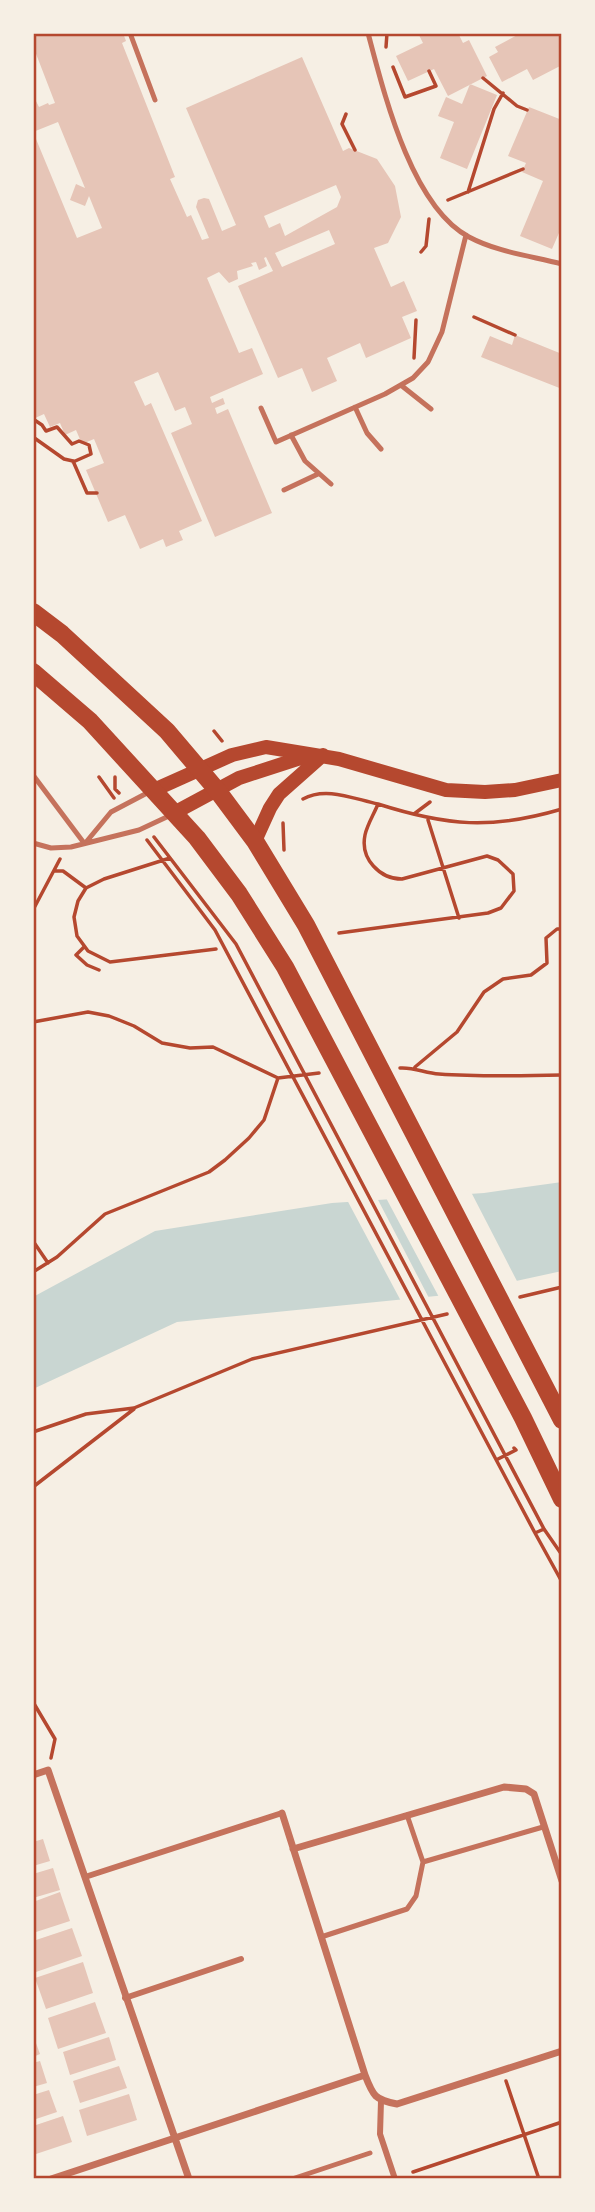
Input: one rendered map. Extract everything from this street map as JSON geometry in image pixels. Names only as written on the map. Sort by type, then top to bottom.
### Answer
[{"type":"main road","points":[[33,612],[62,634],[167,732],[217,790],[255,841],[306,925],[560,1417]]},
{"type":"main road","points":[[33,672],[90,721],[154,790],[223,872],[263,931],[291,979],[523,1419],[562,1499]]},
{"type":"main road","points":[[154,790],[199,769],[259,748],[317,755],[446,790],[515,790],[562,780]]},
{"type":"main road","points":[[174,813],[247,775],[317,755]]},
{"type":"main road","points":[[255,841],[279,794],[317,755]]},
{"type":"street","points":[[33,1775],[48,1770],[189,2179]]},
{"type":"street","points":[[293,1849],[504,1787],[527,1789],[534,1794],[562,1881]]},
{"type":"street","points":[[85,1877],[282,1813],[365,2075],[372,2092],[381,2101],[397,2104],[562,2051]]},
{"type":"street","points":[[125,1998],[241,1959]]},
{"type":"street","points":[[51,2179],[365,2075]]},
{"type":"street","points":[[381,2101],[380,2134],[395,2179]]},
{"type":"lane","points":[[130,33],[155,100]]},
{"type":"lane","points":[[368,33],[383,88],[412,166],[437,210],[466,235],[502,249],[562,264]]},
{"type":"lane","points":[[261,408],[276,442],[402,386],[414,378],[428,362],[442,332],[466,235]]},
{"type":"lane","points":[[402,386],[431,409]]},
{"type":"lane","points":[[355,407],[367,433],[381,449]]},
{"type":"lane","points":[[290,435],[305,461],[331,484]]},
{"type":"lane","points":[[284,490],[318,474]]},
{"type":"lane","points":[[33,775],[85,842]]},
{"type":"lane","points":[[85,842],[111,812],[154,790]]},
{"type":"lane","points":[[33,843],[51,848],[65,848],[139,830],[174,813]]},
{"type":"lane","points":[[321,1937],[407,1909],[416,1896],[423,1862],[407,1815]]},
{"type":"lane","points":[[423,1862],[543,1827]]},
{"type":"lane","points":[[292,2179],[370,2153]]},
{"type":"path","points":[[386,50],[387,33]]},
{"type":"path","points":[[391,62],[405,97],[436,86],[429,71]]},
{"type":"path","points":[[483,78],[517,106],[527,110]]},
{"type":"path","points":[[468,192],[494,109],[503,93]]},
{"type":"path","points":[[346,114],[342,124],[355,150]]},
{"type":"path","points":[[448,200],[523,169]]},
{"type":"path","points":[[421,252],[426,246],[427,221],[430,217]]},
{"type":"path","points":[[474,317],[515,335]]},
{"type":"path","points":[[414,378],[416,320]]},
{"type":"path","points":[[33,419],[46,431],[57,427],[72,444],[79,441],[89,445],[91,454],[73,462],[33,437]]},
{"type":"path","points":[[73,462],[87,494],[97,493]]},
{"type":"path","points":[[214,731],[222,741]]},
{"type":"path","points":[[297,804],[304,798],[320,793],[378,804],[428,820],[488,824],[521,820],[562,810]]},
{"type":"path","points":[[339,933],[488,913],[501,908],[514,891],[513,874],[498,860],[487,856],[402,879],[394,879],[380,873],[368,857],[365,841],[378,804]]},
{"type":"path","points":[[428,820],[459,918]]},
{"type":"path","points":[[216,948],[115,962],[100,958],[85,947],[77,936],[74,917],[78,901],[86,888],[104,879],[170,858],[236,944],[466,1384],[544,1529],[562,1555]]},
{"type":"path","points":[[163,860],[212,925],[562,1582]]},
{"type":"path","points":[[33,910],[55,871],[63,871],[86,888]]},
{"type":"path","points":[[415,1067],[457,1032],[484,992],[503,979],[531,975],[547,963],[546,938],[557,929],[562,929]]},
{"type":"path","points":[[85,947],[76,955],[87,965],[99,970]]},
{"type":"path","points":[[33,1022],[88,1012],[109,1016],[134,1026],[162,1043],[190,1048],[212,1047],[278,1078],[328,1072]]},
{"type":"path","points":[[390,1068],[415,1067],[435,1074],[562,1074]]},
{"type":"path","points":[[33,1272],[57,1257],[105,1214],[209,1172],[225,1160],[264,1120],[278,1078]]},
{"type":"path","points":[[33,1241],[48,1263]]},
{"type":"path","points":[[509,1300],[562,1287]]},
{"type":"path","points":[[33,1432],[86,1414],[134,1408],[252,1359],[457,1311]]},
{"type":"path","points":[[33,1487],[134,1408]]},
{"type":"path","points":[[498,1459],[516,1450],[511,1442]]},
{"type":"path","points":[[535,1533],[544,1529]]},
{"type":"path","points":[[33,1702],[55,1739],[48,1770]]},
{"type":"path","points":[[503,2071],[539,2179]]},
{"type":"path","points":[[413,2172],[562,2122]]},
{"type":"shaded area","points":[[562,1182],[562,1271],[456,1294],[177,1322],[33,1389],[33,1297],[155,1231],[332,1203],[484,1193]]},
{"type":"pier","points":[[470,1190],[519,1285],[440,1299],[385,1196]]},
{"type":"pier","points":[[376,1196],[430,1300],[402,1303],[346,1198]]},
{"type":"building","points":[[33,33],[123,33],[126,41],[122,43],[175,177],[170,179],[187,217],[191,215],[202,240],[209,238],[196,207],[198,200],[209,199],[222,231],[236,225],[186,108],[302,57],[343,151],[349,148],[377,159],[395,186],[401,217],[388,243],[374,248],[391,287],[404,281],[417,311],[402,317],[411,338],[366,358],[360,343],[327,358],[337,381],[312,392],[302,368],[278,378],[238,286],[273,271],[266,257],[267,266],[259,270],[256,262],[251,263],[253,266],[237,271],[238,279],[229,283],[219,272],[207,278],[239,353],[252,348],[263,374],[210,397],[212,403],[223,398],[225,404],[215,408],[217,414],[228,409],[272,513],[215,537],[171,433],[192,424],[185,407],[175,411],[158,372],[134,382],[145,406],[151,403],[202,521],[179,531],[183,540],[166,547],[163,539],[140,549],[125,515],[108,522],[86,470],[104,463],[94,439],[82,444],[76,430],[65,435],[60,423],[50,427],[44,414],[33,419],[33,141],[36,139],[77,238],[102,228],[89,196],[85,206],[70,200],[76,184],[85,188],[58,122],[33,132],[33,121],[36,119],[33,113],[33,95],[39,107],[55,103],[33,46]],"holes":[[[336,185],[341,197],[337,207],[285,236],[280,223],[269,228],[264,216]],[[329,230],[335,244],[282,267],[275,253]]]},
{"type":"building","points":[[418,33],[458,33],[463,43],[469,40],[487,76],[448,96],[434,69],[408,81],[396,56],[423,43]]},
{"type":"building","points":[[521,33],[562,33],[562,65],[533,80],[527,69],[502,82],[489,57],[498,52],[495,47]]},
{"type":"building","points":[[470,84],[497,95],[467,169],[440,158],[454,122],[438,116],[446,97],[462,104]]},
{"type":"building","points":[[529,107],[562,120],[562,226],[552,249],[520,236],[543,181],[522,172],[526,163],[508,156]]},
{"type":"building","points":[[515,335],[562,354],[562,389],[481,357],[490,336],[512,345]]},
{"type":"building","points":[[43,1839],[50,1861],[33,1866],[33,1842]]},
{"type":"building","points":[[53,1868],[60,1890],[33,1898],[33,1874]]},
{"type":"building","points":[[60,1892],[70,1921],[33,1933],[33,1902]]},
{"type":"building","points":[[72,1928],[82,1956],[36,1972],[33,1964],[33,1941]]},
{"type":"building","points":[[83,1962],[93,1993],[46,2009],[35,1978]]},
{"type":"building","points":[[95,2002],[106,2033],[58,2049],[48,2018]]},
{"type":"building","points":[[33,2035],[40,2054],[33,2057]]},
{"type":"building","points":[[109,2037],[116,2060],[70,2075],[63,2052]]},
{"type":"building","points":[[40,2061],[47,2083],[33,2087],[33,2063]]},
{"type":"building","points":[[119,2066],[127,2088],[80,2103],[73,2081]]},
{"type":"building","points":[[49,2090],[57,2112],[33,2120],[33,2095]]},
{"type":"building","points":[[129,2094],[137,2120],[87,2136],[79,2110]]},
{"type":"building","points":[[63,2116],[72,2142],[33,2155],[33,2126]]}]
